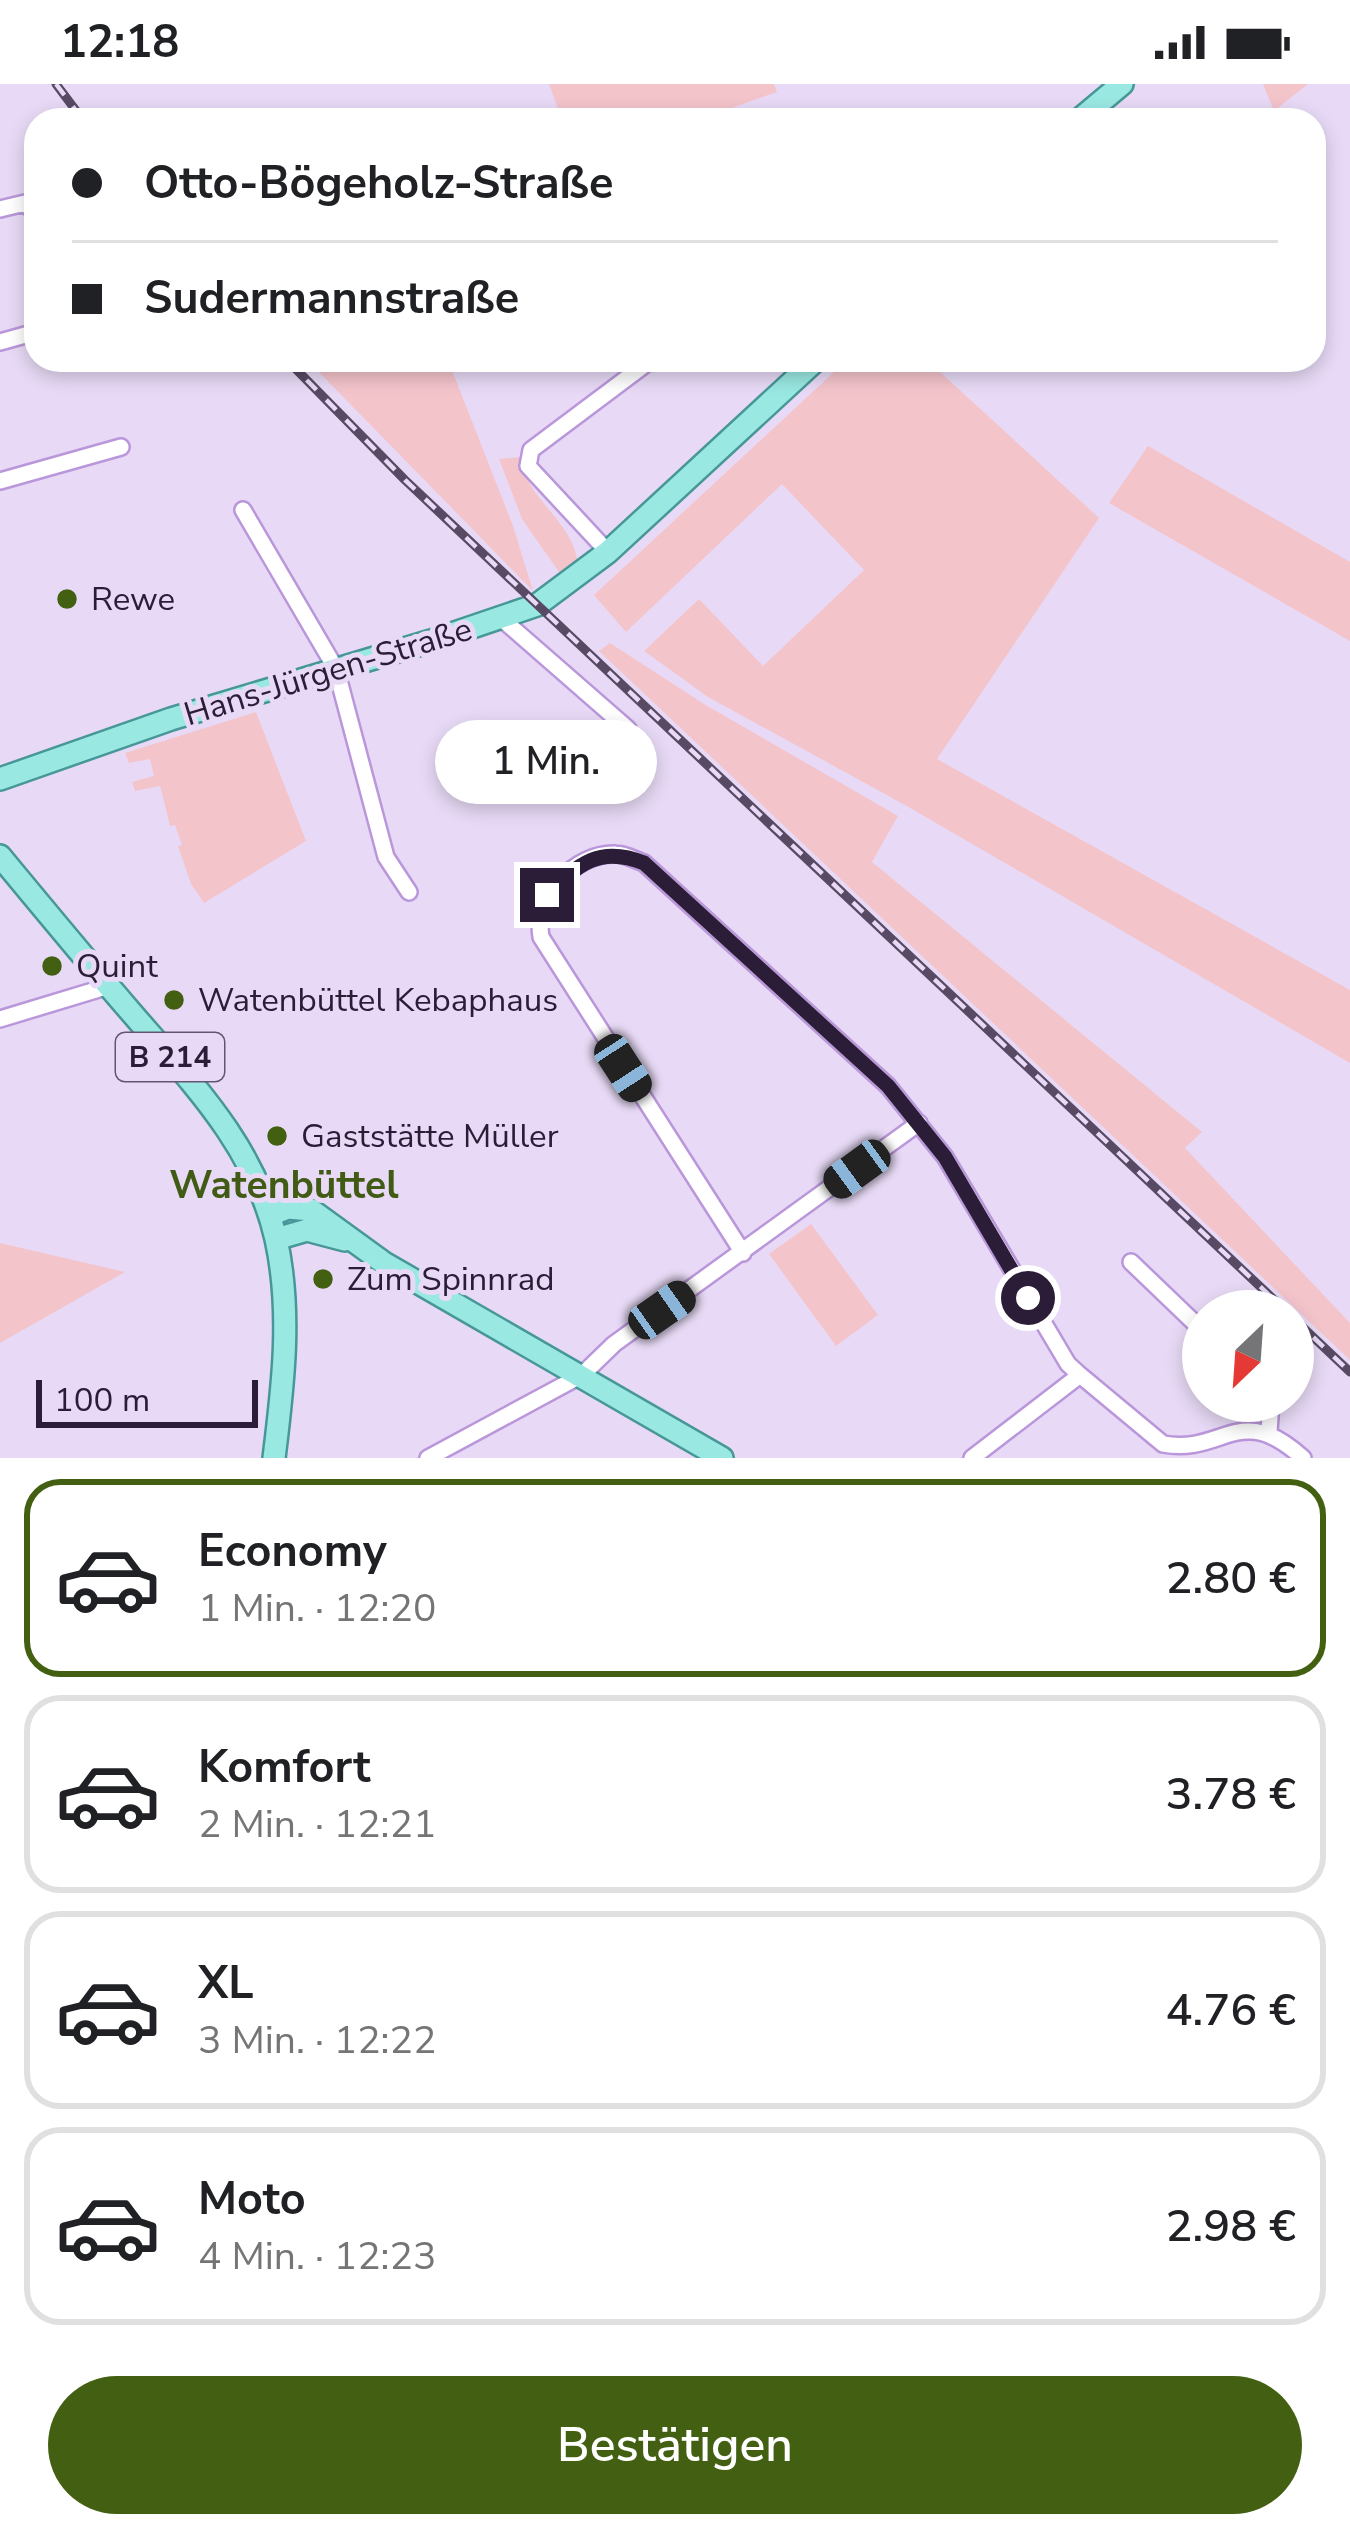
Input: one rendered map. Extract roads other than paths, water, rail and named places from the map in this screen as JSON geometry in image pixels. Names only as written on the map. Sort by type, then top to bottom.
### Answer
[{"type":"main road","points":[[1093,108],[1122,84]]},
{"type":"main road","name":"Hans-Jürgen-Straße","points":[[0,782],[34,765],[502,619],[549,598],[608,552],[803,372]]},
{"type":"main road","name":"B 214","points":[[0,856],[229,1128],[252,1168],[276,1239],[285,1319],[274,1458]]},
{"type":"main road","points":[[270,1215],[288,1208],[311,1210],[355,1244],[722,1458]]},
{"type":"main road","points":[[276,1239],[307,1230],[355,1244]]},
{"type":"street","points":[[608,552],[528,466],[531,450],[635,372]]},
{"type":"street","points":[[0,481],[121,447]]},
{"type":"street","points":[[242,510],[336,670],[386,857],[409,892]]},
{"type":"street","points":[[502,619],[628,729]]},
{"type":"street","points":[[743,1252],[542,937],[538,919],[547,895],[586,862],[620,853],[644,863],[888,1086],[945,1157],[1068,1364],[1163,1444],[1187,1451],[1235,1432],[1269,1432],[1303,1458]]},
{"type":"street","points":[[0,1018],[109,986]]},
{"type":"street","points":[[428,1458],[582,1375],[614,1344],[919,1123]]},
{"type":"street","points":[[1131,1262],[1182,1310]]},
{"type":"street","points":[[972,1458],[1080,1375]]},
{"type":"street","points":[[1269,1432],[1270,1422]]},
{"type":"railway","points":[[56,84],[74,108]]},
{"type":"railway","points":[[299,372],[405,480],[1264,1290]]},
{"type":"railway","points":[[1314,1338],[1350,1372]]},
{"type":"place","name":"Rewe","points":[[67,599]]},
{"type":"place","name":"Quint","points":[[52,966]]},
{"type":"place","name":"Watenbüttel Kebaphaus","points":[[174,1000]]},
{"type":"place","name":"Gaststätte Müller","points":[[277,1136]]},
{"type":"place","name":"Zum Spinnrad","points":[[323,1279]]},
{"type":"district","name":"Watenbüttel","points":[[284,1185]]}]
